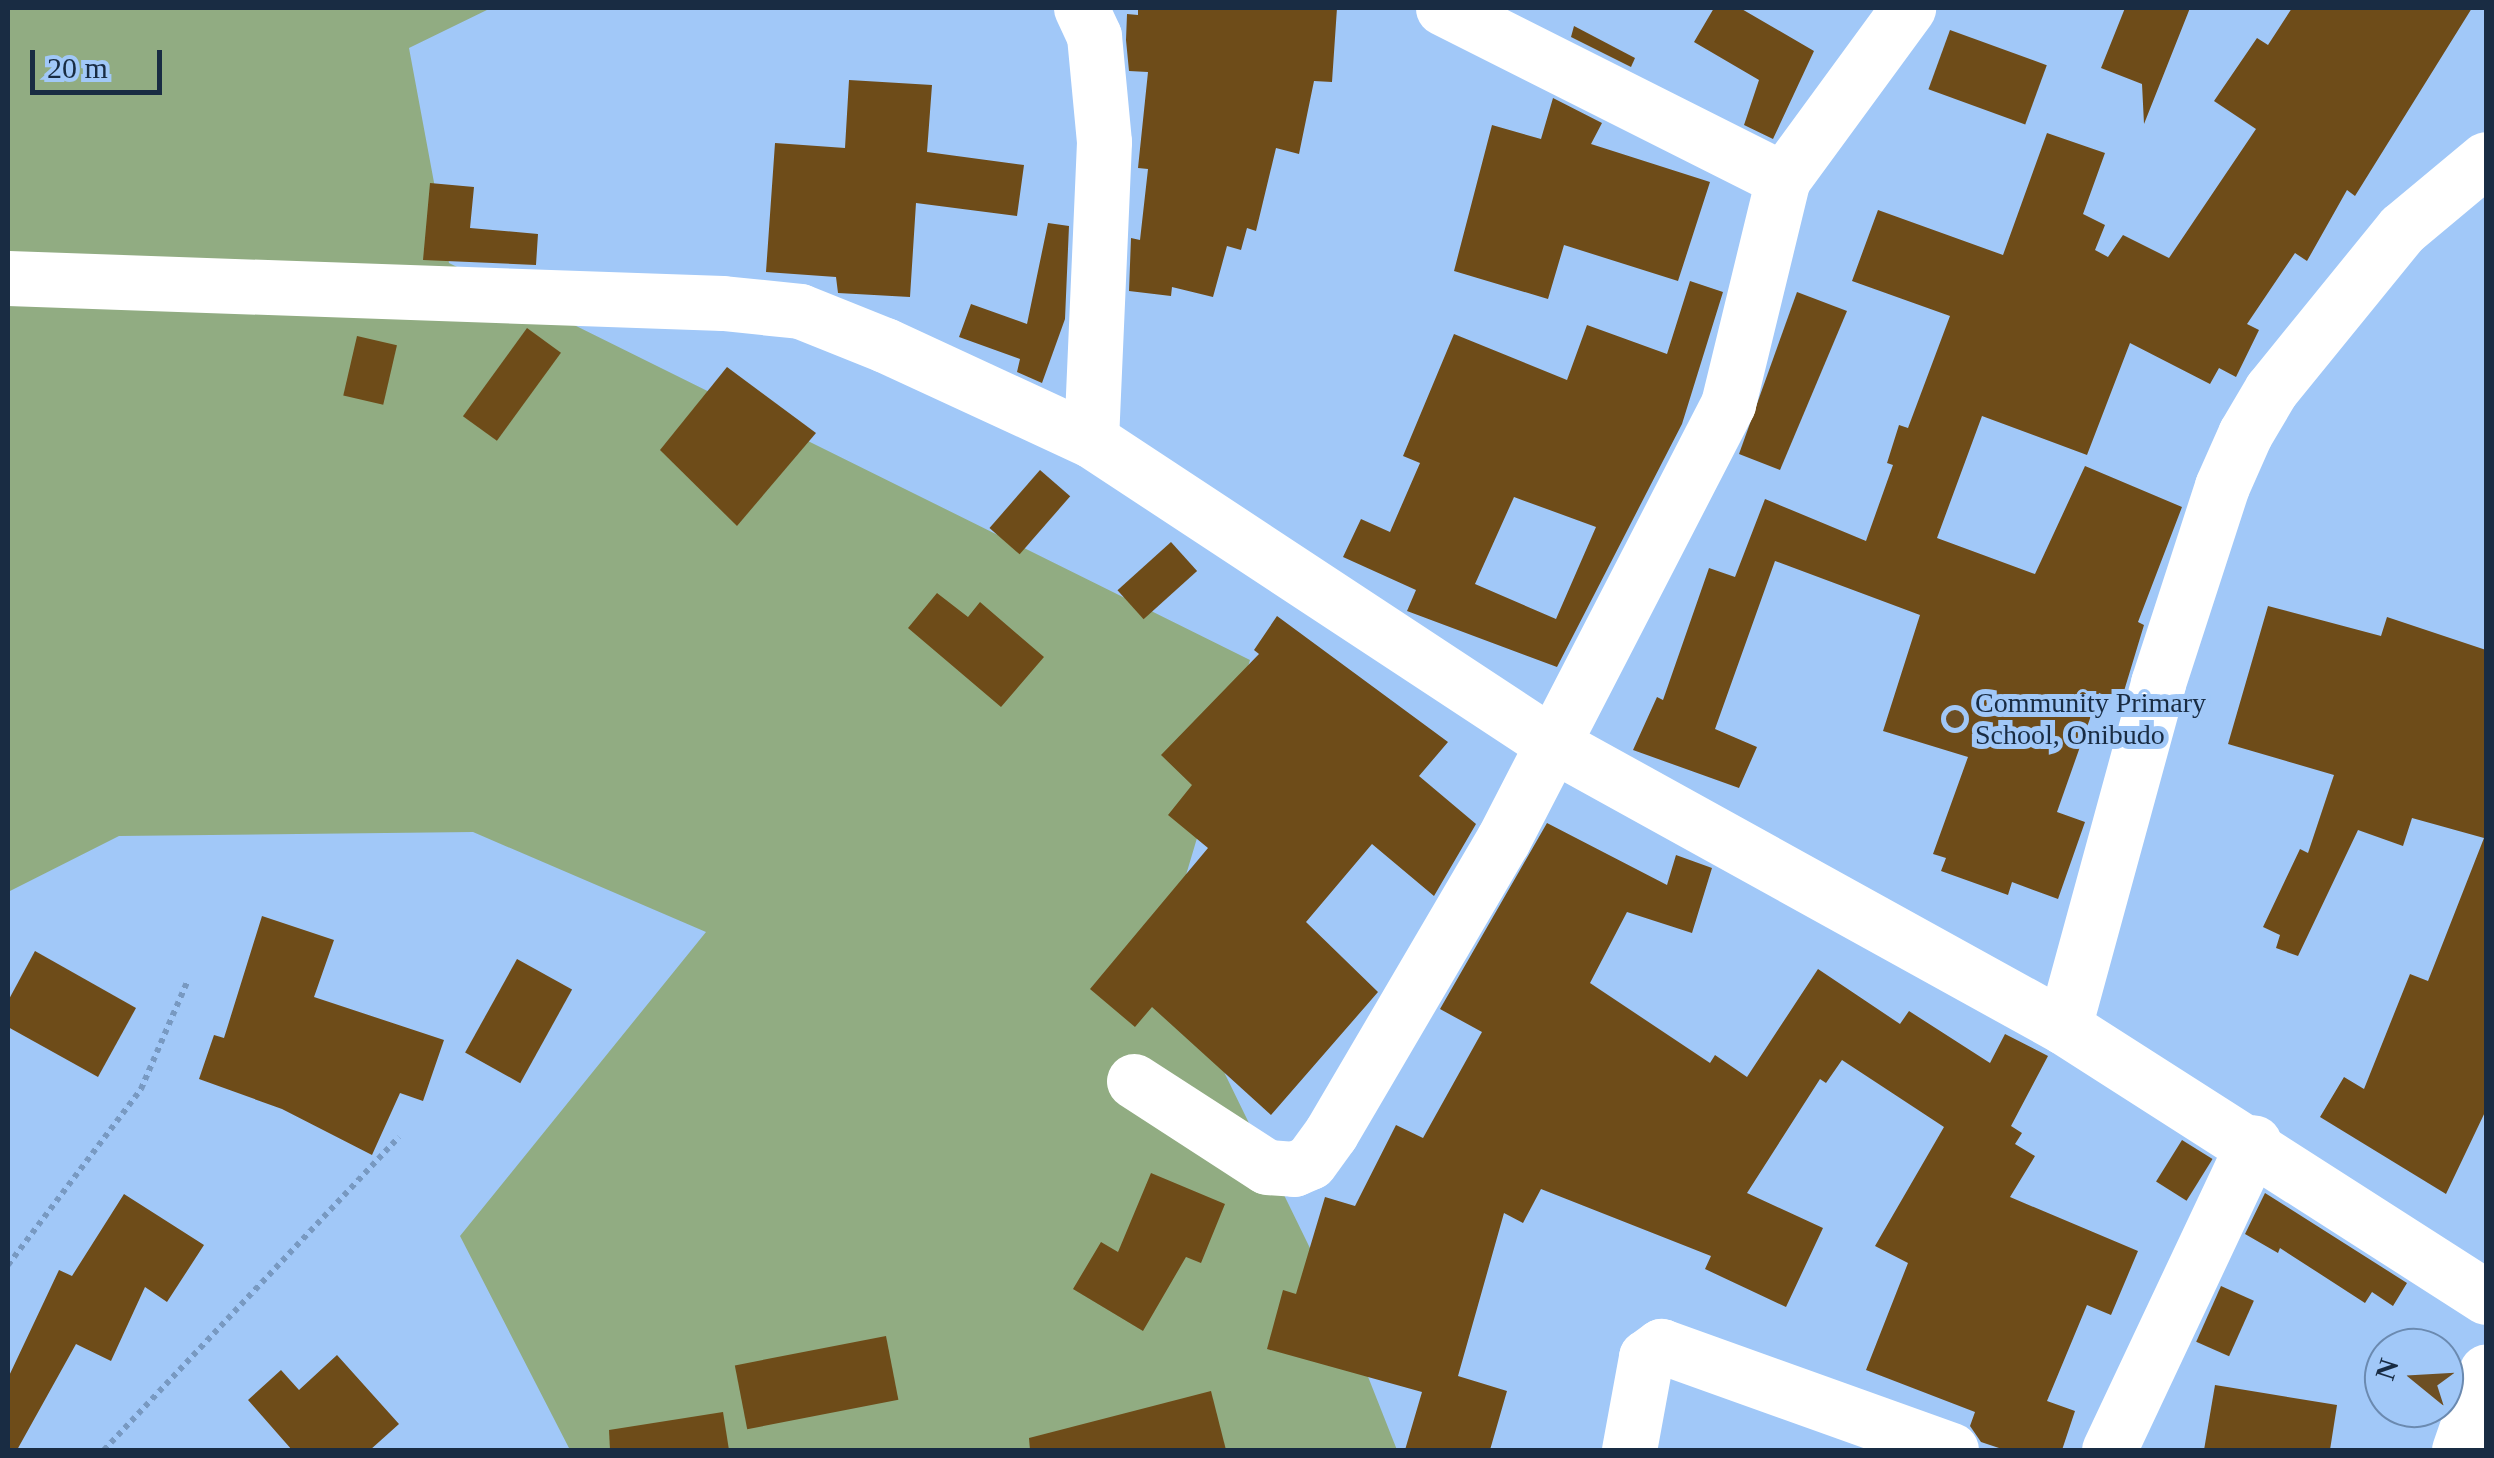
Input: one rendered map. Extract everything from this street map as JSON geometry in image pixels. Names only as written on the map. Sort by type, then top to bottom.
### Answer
[{"type":"street","points":[[1081,8],[1094,36],[1104,142],[1091,440]]},
{"type":"street","points":[[1443,8],[1783,179]]},
{"type":"street","points":[[1134,1081],[1266,1167],[1310,1162],[1554,745],[1728,404],[1783,179],[1908,8]]},
{"type":"street","points":[[2064,1027],[2158,683],[2222,486],[2246,434],[2271,390],[2402,229],[2486,159]]},
{"type":"street","points":[[8,278],[785,309],[885,345],[1091,440],[1554,745],[2064,1027],[2254,1142],[2486,1297]]},
{"type":"street","points":[[2109,1450],[2254,1142]]},
{"type":"street","points":[[1629,1450],[1646,1356],[1661,1346],[1951,1450]]},
{"type":"street","points":[[2459,1450],[2486,1372]]},
{"type":"path","points":[[8,1266],[140,1090],[187,982]]},
{"type":"path","points":[[104,1450],[399,1137]]},
{"type":"green space","points":[[8,8],[491,8],[409,48],[449,263],[1250,660],[1164,949],[1348,1326],[1397,1450],[570,1450],[460,1236],[706,932],[473,832],[119,836],[8,892]]},
{"type":"building","points":[[1138,8],[1337,8],[1332,82],[1314,81],[1299,154],[1276,148],[1256,231],[1247,228],[1241,250],[1227,246],[1213,297],[1172,287],[1171,296],[1129,291],[1131,238],[1140,240],[1148,169],[1138,168],[1148,72],[1129,71],[1126,40],[1127,14],[1138,15]]},
{"type":"building","points":[[1714,8],[1740,8],[1814,51],[1773,139],[1744,125],[1759,80],[1694,42]]},
{"type":"building","points":[[2125,8],[2190,8],[2144,124],[2142,84],[2101,68]]},
{"type":"building","points":[[2292,8],[2472,8],[2355,196],[2347,190],[2307,261],[2295,253],[2247,324],[2259,330],[2236,377],[2219,368],[2210,384],[2130,343],[2087,455],[1982,416],[1937,538],[2035,574],[2085,466],[2182,507],[2138,622],[2144,625],[2121,701],[2099,693],[2057,812],[2085,822],[2058,899],[2012,882],[2008,895],[1941,871],[1946,858],[1933,854],[1968,757],[1883,731],[1920,615],[1775,561],[1715,729],[1757,747],[1739,788],[1633,750],[1657,697],[1663,700],[1709,568],[1735,577],[1765,499],[1866,541],[1893,465],[1887,463],[1899,425],[1908,428],[1950,316],[1852,281],[1878,210],[2003,255],[2047,133],[2105,153],[2083,214],[2105,225],[2095,250],[2108,257],[2123,235],[2169,258],[2256,129],[2214,101],[2257,38],[2268,45]]},
{"type":"building","points":[[1574,26],[1635,58],[1631,67],[1571,37]]},
{"type":"building","points":[[1950,30],[2047,65],[2025,124],[1928,89]]},
{"type":"building","points":[[849,80],[932,85],[927,152],[1024,165],[1017,216],[916,203],[910,297],[838,293],[836,277],[766,272],[775,143],[845,148]]},
{"type":"building","points":[[1553,98],[1602,123],[1591,144],[1710,182],[1678,281],[1564,245],[1548,299],[1454,271],[1492,125],[1541,139]]},
{"type":"building","points":[[430,183],[474,187],[470,228],[538,234],[536,265],[423,260]]},
{"type":"building","points":[[1048,223],[1069,226],[1065,319],[1042,383],[1017,372],[1020,359],[959,337],[971,304],[1027,324]]},
{"type":"building","points":[[1690,281],[1723,292],[1682,424],[1557,667],[1407,611],[1416,590],[1343,557],[1361,519],[1390,532],[1420,463],[1403,456],[1454,334],[1567,380],[1587,325],[1667,354]],"holes":[[[1514,497],[1596,527],[1556,619],[1475,584]]]},
{"type":"building","points":[[1797,292],[1847,311],[1780,470],[1739,454]]},
{"type":"building","points":[[527,328],[561,353],[497,441],[463,416]]},
{"type":"building","points":[[357,336],[397,345],[383,405],[343,395]]},
{"type":"building","points":[[727,367],[816,433],[737,526],[660,450]]},
{"type":"building","points":[[1040,470],[1070,496],[1020,554],[989,528]]},
{"type":"building","points":[[1171,542],[1197,571],[1144,619],[1117,590]]},
{"type":"building","points":[[937,593],[968,617],[980,602],[1044,657],[1001,707],[908,628]]},
{"type":"building","points":[[2268,606],[2381,636],[2387,617],[2486,650],[2486,1110],[2446,1194],[2320,1117],[2344,1077],[2364,1089],[2410,974],[2428,981],[2484,838],[2412,818],[2403,846],[2358,830],[2298,956],[2276,948],[2280,935],[2263,927],[2300,849],[2308,853],[2334,775],[2228,744]]},
{"type":"building","points":[[1277,616],[1448,742],[1419,776],[1476,824],[1434,896],[1372,844],[1306,922],[1378,992],[1271,1115],[1152,1007],[1135,1027],[1090,989],[1208,848],[1168,815],[1192,785],[1161,755],[1259,654],[1254,650]]},
{"type":"building","points":[[1547,823],[1667,885],[1676,855],[1712,868],[1692,933],[1627,912],[1590,983],[1710,1063],[1715,1055],[1747,1077],[1818,969],[1900,1024],[1909,1011],[1990,1063],[2005,1034],[2048,1056],[2011,1126],[2022,1133],[2015,1144],[2035,1156],[2010,1197],[2138,1251],[2111,1315],[2087,1305],[2047,1401],[2075,1411],[2062,1450],[2005,1450],[1981,1442],[1970,1426],[1975,1412],[1866,1370],[1908,1263],[1875,1246],[1944,1127],[1842,1060],[1826,1083],[1820,1079],[1747,1193],[1823,1228],[1786,1307],[1705,1269],[1711,1256],[1541,1189],[1523,1223],[1504,1213],[1458,1376],[1507,1391],[1490,1450],[1405,1450],[1422,1392],[1267,1349],[1283,1290],[1296,1294],[1325,1197],[1355,1206],[1396,1125],[1423,1138],[1482,1032],[1440,1009]]},
{"type":"building","points":[[262,916],[334,940],[314,997],[444,1040],[423,1101],[400,1093],[372,1155],[282,1109],[199,1079],[214,1035],[224,1038]]},
{"type":"building","points":[[35,951],[136,1008],[98,1077],[8,1027],[8,1001]]},
{"type":"building","points":[[517,959],[572,990],[520,1083],[465,1053]]},
{"type":"building","points":[[2182,1140],[2213,1159],[2187,1201],[2156,1182]]},
{"type":"building","points":[[1151,1173],[1225,1204],[1201,1263],[1186,1257],[1143,1331],[1073,1289],[1101,1242],[1118,1252]]},
{"type":"building","points":[[2265,1193],[2407,1283],[2393,1306],[2372,1292],[2365,1303],[2280,1248],[2278,1253],[2245,1234]]},
{"type":"building","points":[[124,1194],[204,1245],[167,1302],[145,1287],[111,1361],[76,1344],[17,1450],[8,1450],[8,1378],[59,1270],[72,1276]]},
{"type":"building","points":[[2221,1286],[2254,1301],[2229,1356],[2196,1342]]},
{"type":"building","points":[[886,1336],[898,1400],[747,1429],[735,1365]]},
{"type":"building","points":[[337,1355],[399,1424],[370,1450],[292,1450],[248,1400],[281,1370],[299,1390]]},
{"type":"building","points":[[2215,1385],[2337,1405],[2330,1450],[2204,1450]]},
{"type":"building","points":[[1211,1391],[1226,1450],[1030,1450],[1029,1438]]},
{"type":"building","points":[[723,1412],[729,1450],[610,1450],[609,1430]]},
{"type":"place","name":"Community Primary School, Onibudo","points":[[1955,719]]}]
